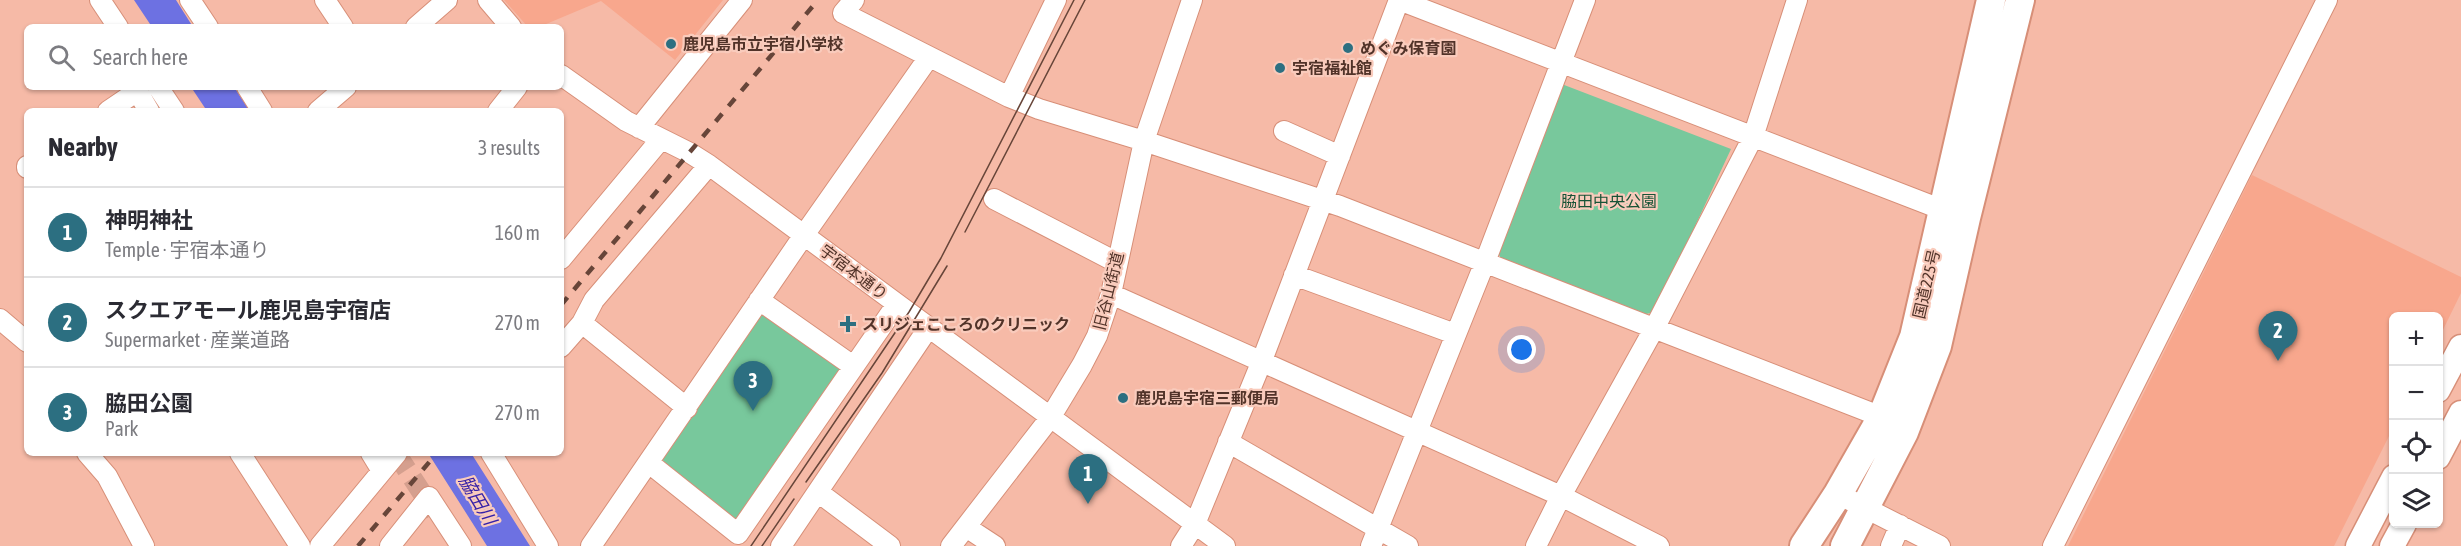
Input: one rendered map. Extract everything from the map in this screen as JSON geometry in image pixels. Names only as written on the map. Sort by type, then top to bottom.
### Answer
[{"type":"highway","name":"国道225号","points":[[1804,546],[1838,494],[1882,417],[1914,337],[1991,0]]},
{"type":"highway","name":"国道225号","points":[[1845,546],[1904,432],[1937,346],[2020,0]]},
{"type":"main road","points":[[2443,382],[2461,347]]},
{"type":"main road","points":[[2443,448],[2461,413]]},
{"type":"main road","points":[[2358,546],[2389,487]]},
{"type":"main road","points":[[2392,546],[2402,528]]},
{"type":"street","points":[[100,0],[109,24]]},
{"type":"street","points":[[100,0],[116,24]]},
{"type":"street","points":[[190,0],[206,24]]},
{"type":"street","points":[[325,0],[341,24]]},
{"type":"street","points":[[419,24],[447,0]]},
{"type":"street","points":[[488,0],[508,24]]},
{"type":"street","points":[[639,128],[742,0]]},
{"type":"street","points":[[854,0],[843,14],[1009,97],[1039,109],[1323,200],[1882,417]]},
{"type":"street","points":[[1009,97],[1056,0]]},
{"type":"street","name":"旧谷山街道","points":[[951,546],[1050,418],[1097,336],[1111,294],[1116,262],[1144,141],[1192,0]]},
{"type":"street","points":[[1181,546],[1195,524],[1261,363],[1400,0],[1943,210]]},
{"type":"street","points":[[1375,538],[1416,430],[1485,262],[1585,0]]},
{"type":"street","points":[[2053,546],[2327,0]]},
{"type":"street","points":[[1536,546],[1561,496],[1655,327],[1753,137],[1793,1]]},
{"type":"street","points":[[591,546],[804,234],[929,57]]},
{"type":"street","name":"宇宿本通り","points":[[564,77],[626,121],[709,165],[1225,546]]},
{"type":"street","points":[[112,108],[135,90]]},
{"type":"street","points":[[137,90],[147,108]]},
{"type":"street","points":[[160,90],[172,108]]},
{"type":"street","points":[[249,90],[260,108]]},
{"type":"street","points":[[322,108],[342,90]]},
{"type":"street","points":[[500,108],[515,90]]},
{"type":"street","points":[[1284,131],[1340,156]]},
{"type":"street","points":[[564,255],[661,139]]},
{"type":"street","points":[[564,344],[582,323],[594,300],[709,165]]},
{"type":"street","points":[[994,199],[1116,262]]},
{"type":"street","points":[[1294,275],[1455,334]]},
{"type":"street","points":[[1111,294],[1561,496],[1659,546]]},
{"type":"street","points":[[759,300],[853,366]]},
{"type":"street","points":[[649,463],[738,534],[897,304]]},
{"type":"street","points":[[0,319],[24,339]]},
{"type":"street","points":[[582,323],[687,408]]},
{"type":"street","points":[[781,546],[929,327]]},
{"type":"street","points":[[1228,442],[1375,538],[1408,546]]},
{"type":"street","points":[[90,456],[107,476],[144,546]]},
{"type":"street","points":[[242,456],[300,546]]},
{"type":"street","points":[[373,456],[382,471]]},
{"type":"street","points":[[320,546],[394,456]]},
{"type":"street","points":[[493,456],[548,546]]},
{"type":"street","points":[[818,492],[890,546]]},
{"type":"street","points":[[1838,494],[1940,546]]},
{"type":"street","points":[[390,546],[429,497],[461,546]]},
{"type":"street","points":[[1891,546],[1900,525]]},
{"type":"street","points":[[966,527],[995,546]]},
{"type":"shaded area","name":"鹿児島市立宇宿小学校","points":[[504,0],[723,0],[675,60],[601,1],[546,24],[525,24]]},
{"type":"shaded area","points":[[2252,175],[2461,277],[2461,293],[2443,330],[2443,312],[2389,312],[2389,436],[2334,546],[2068,546]]},
{"type":"green space","name":"脇田中央公園","points":[[1559,83],[1731,149],[1655,312],[1646,314],[1502,260],[1496,250]]},
{"type":"green space","points":[[759,312],[846,367],[741,518],[731,521],[664,465],[662,454]]},
{"type":"water","points":[[134,0],[176,0],[191,24],[150,24]]},
{"type":"water","points":[[193,90],[236,90],[248,108],[205,108]]},
{"type":"water","name":"脇田川","points":[[430,456],[473,456],[530,546],[487,546]]},
{"type":"tunnel","points":[[398,456],[435,513]]},
{"type":"tram line","points":[[751,546],[909,312],[941,258],[1074,0]]},
{"type":"tram line","points":[[965,232],[1085,0]]},
{"type":"tram line","points":[[806,482],[882,373],[947,266]]},
{"type":"tram line","points":[[762,546],[794,499]]},
{"type":"railway","points":[[564,301],[818,0]]},
{"type":"railway","points":[[358,546],[434,456]]},
{"type":"place","name":"鹿児島市立宇宿小学校","points":[[671,44]]},
{"type":"place","name":"めぐみ保育園","points":[[1348,48]]},
{"type":"place","name":"宇宿福祉館","points":[[1280,68]]},
{"type":"place","name":"スリジェこころのクリニック","points":[[848,324]]},
{"type":"place","name":"スクエアモール鹿児島宇宿店","points":[[2278,361]]},
{"type":"place","name":"鹿児島宇宿三郵便局","points":[[1123,398]]},
{"type":"place","name":"脇田公園","points":[[753,411]]},
{"type":"place","name":"神明神社","points":[[1088,504]]}]
